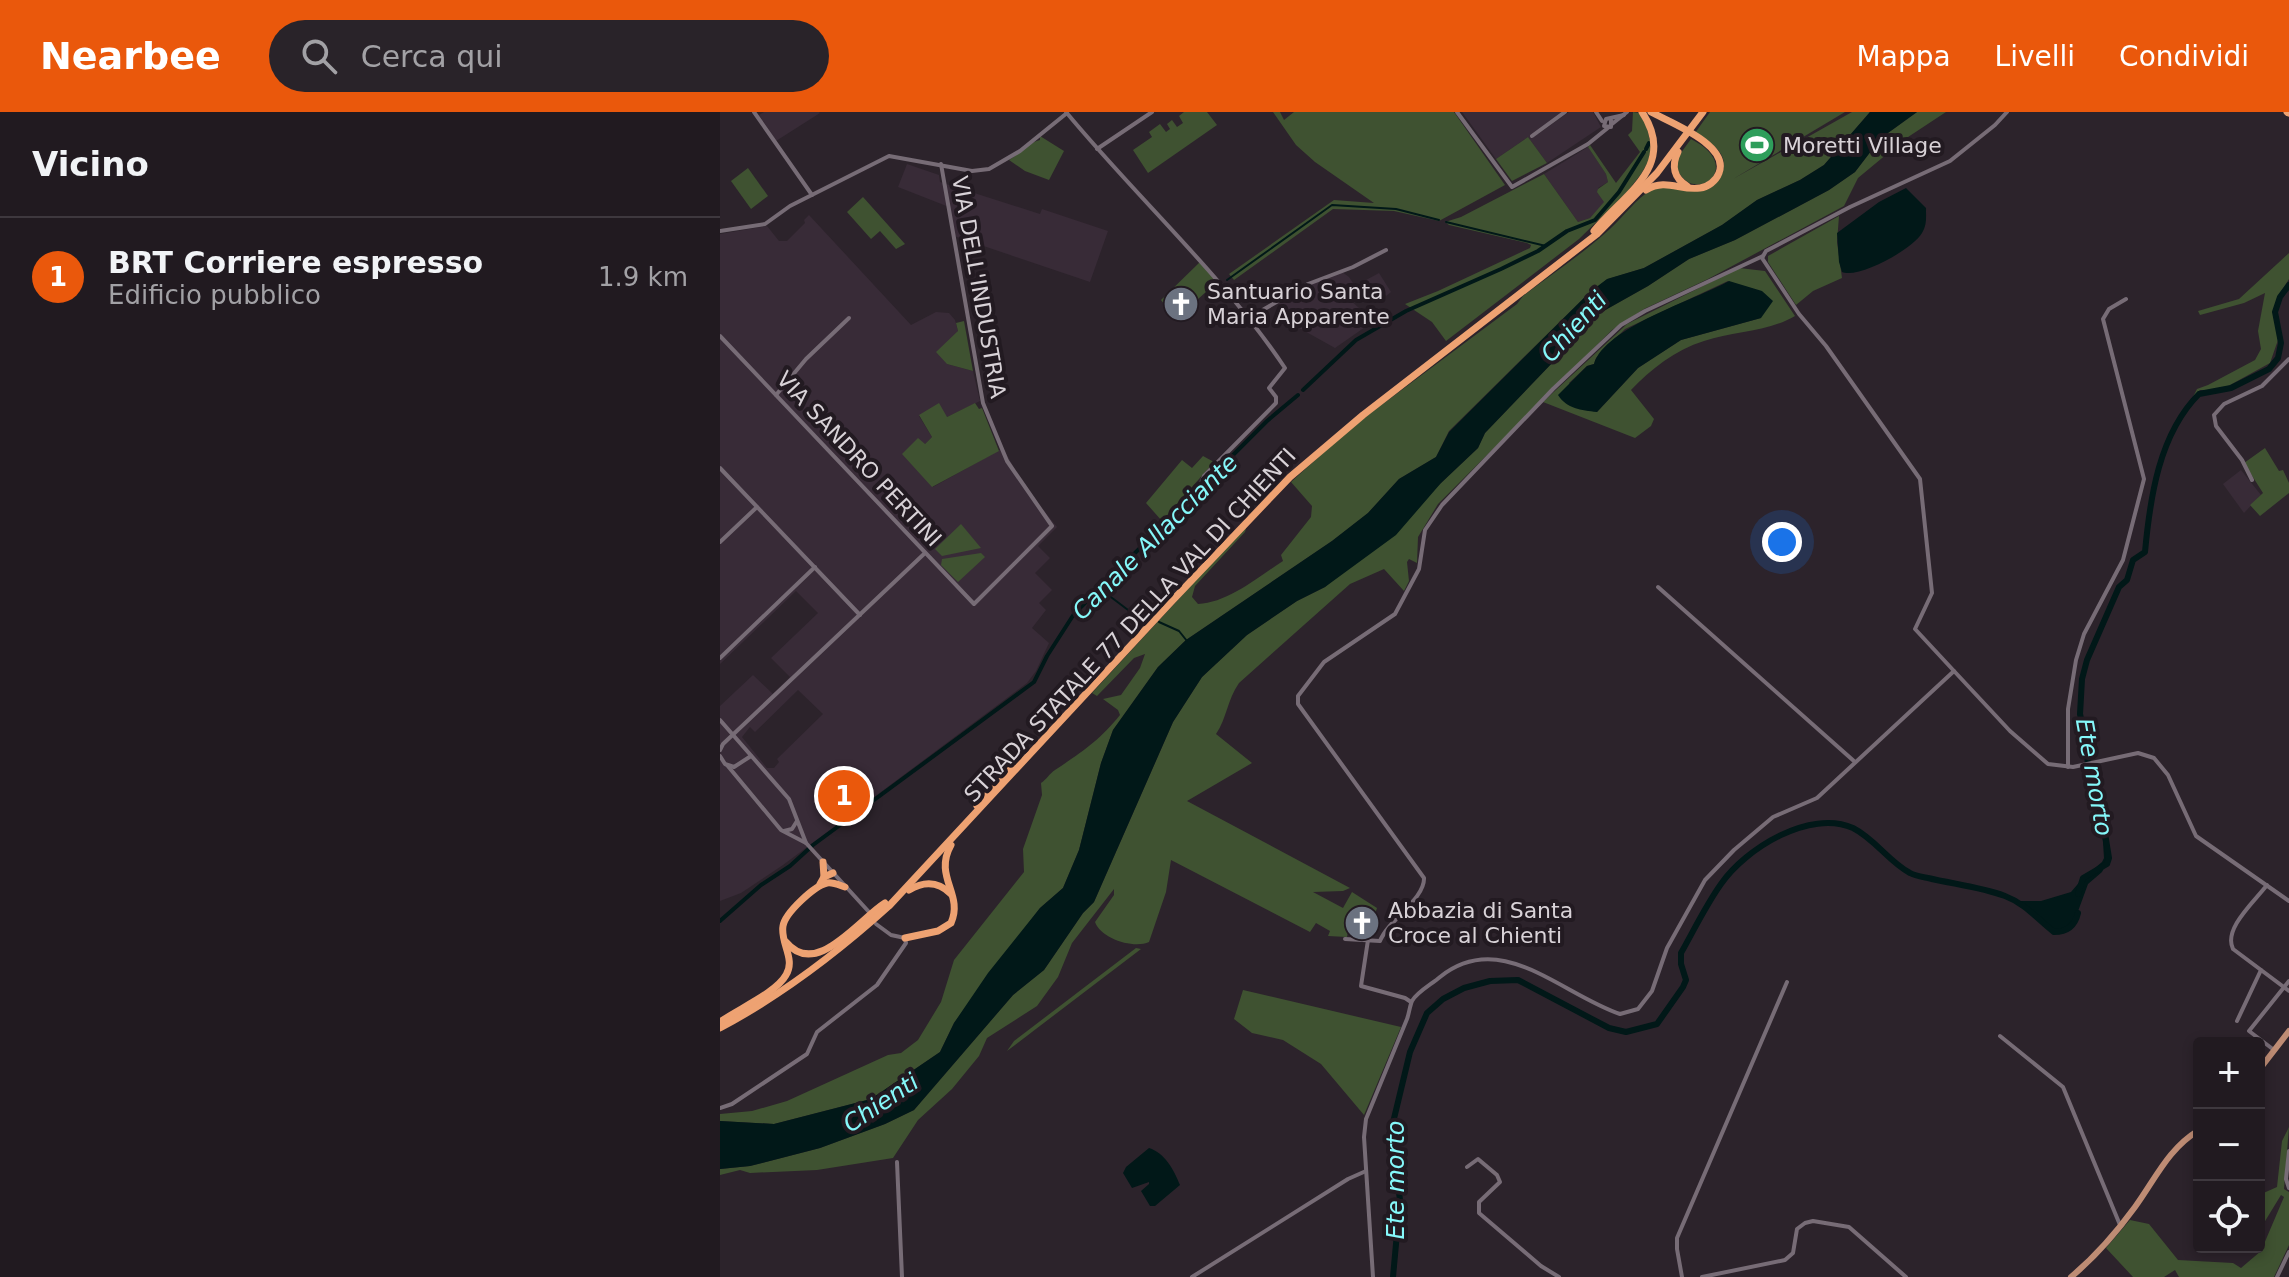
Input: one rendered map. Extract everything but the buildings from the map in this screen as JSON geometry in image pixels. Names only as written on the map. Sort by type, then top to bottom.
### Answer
[{"type":"highway","points":[[1596,233],[1649,170],[1654,145],[1650,126],[1642,112]]},
{"type":"highway","points":[[1596,233],[1611,224],[1649,188],[1667,183],[1698,188],[1708,185],[1720,170],[1716,151],[1651,112]]},
{"type":"highway","points":[[1689,187],[1678,178],[1674,162],[1702,112]]},
{"type":"highway","name":"STRADA STATALE 77 DELLA VAL DI CHIENTI","points":[[720,1024],[796,976],[853,933],[1075,703],[1251,513],[1363,415],[1596,233],[1648,184],[1702,112]]},
{"type":"highway","name":"STRADA STATALE 77 DELLA VAL DI CHIENTI","points":[[720,1024],[801,978],[901,895],[1005,784],[1075,703]]},
{"type":"highway","points":[[905,943],[948,926],[955,911],[943,869],[947,853],[1005,784]]},
{"type":"highway","points":[[822,883],[823,862]]},
{"type":"highway","points":[[720,1024],[784,979],[790,964],[783,936],[786,917],[833,873]]},
{"type":"highway","points":[[822,883],[845,887]]},
{"type":"highway","points":[[864,928],[910,889],[923,884],[935,884],[953,897]]},
{"type":"highway","points":[[783,936],[796,952],[818,954],[885,903]]},
{"type":"main road","points":[[2265,1062],[2289,1031]]},
{"type":"main road","points":[[2071,1277],[2096,1254],[2120,1225],[2168,1155],[2193,1134]]},
{"type":"street","points":[[754,112],[812,195]]},
{"type":"street","points":[[1097,149],[1152,112]]},
{"type":"street","points":[[1457,112],[1512,187],[1601,134],[1608,123],[1626,114]]},
{"type":"street","points":[[1532,136],[1565,112]]},
{"type":"street","points":[[1345,939],[1380,941],[1383,932],[1422,890],[1424,878],[1298,704],[1298,696],[1329,657],[1377,629],[1395,614],[1419,569],[1425,530],[1442,505],[1613,331],[1645,311],[1763,256],[1766,251],[1850,207],[1950,161],[2007,112]]},
{"type":"street","points":[[720,231],[765,224],[790,206],[882,157],[896,155],[972,171],[989,169],[1020,151],[1066,113],[1181,237],[1285,368],[1269,388],[1277,401],[1204,476],[1201,483],[1204,488],[1219,480]]},
{"type":"street","points":[[1597,113],[1608,123]]},
{"type":"street","name":"VIA DELL'INDUSTRIA","points":[[941,164],[983,403],[1007,461],[1052,526],[974,604]]},
{"type":"street","points":[[1247,319],[1308,284],[1386,250]]},
{"type":"street","points":[[1763,256],[1763,261],[1799,314],[1826,346],[1920,479],[1932,593],[1915,629],[2033,753],[2048,764],[2071,767],[2138,753],[2154,758],[2168,775],[2196,836],[2289,901]]},
{"type":"street","points":[[2071,767],[2068,709],[2076,660],[2084,634],[2123,560],[2144,479],[2103,319],[2109,309],[2126,299]]},
{"type":"street","points":[[776,395],[806,359],[849,318]]},
{"type":"street","name":"VIA SANDRO PERTINI","points":[[720,336],[974,604]]},
{"type":"street","points":[[2252,480],[2242,460],[2216,426],[2214,415],[2224,404],[2262,386],[2289,359]]},
{"type":"street","points":[[720,468],[860,615]]},
{"type":"street","points":[[720,542],[757,507]]},
{"type":"street","points":[[722,759],[733,735],[925,553]]},
{"type":"street","points":[[720,658],[815,567]]},
{"type":"street","points":[[1658,587],[1855,762]]},
{"type":"street","points":[[1373,1277],[1366,1119],[1411,1002],[1448,970],[1480,958],[1520,965],[1620,1014],[1638,1009],[1652,991],[1667,948],[1705,880],[1763,824],[1817,798],[1954,671]]},
{"type":"street","points":[[720,720],[789,799],[809,846],[868,913]]},
{"type":"street","points":[[722,759],[739,766],[751,756]]},
{"type":"street","points":[[722,759],[781,830],[809,846]]},
{"type":"street","points":[[781,830],[792,829],[797,821]]},
{"type":"street","points":[[2267,885],[2230,938],[2233,949],[2286,990]]},
{"type":"street","points":[[720,1108],[732,1104],[807,1054],[817,1032],[877,985],[905,943],[877,923]]},
{"type":"street","points":[[1368,940],[1361,986],[1411,1002]]},
{"type":"street","points":[[2237,1021],[2261,970]]},
{"type":"street","points":[[2274,1050],[2249,1031],[2286,990],[2289,981]]},
{"type":"street","points":[[1682,1277],[1677,1238],[1787,982]]},
{"type":"street","points":[[2000,1036],[2063,1087],[2120,1225]]},
{"type":"street","points":[[2289,1151],[2286,1179],[2289,1188]]},
{"type":"street","points":[[1467,1167],[1478,1159],[1497,1175],[1500,1182],[1479,1202],[1479,1213],[1541,1266],[1559,1277]]},
{"type":"street","points":[[897,1162],[902,1277]]},
{"type":"street","points":[[1192,1277],[1348,1179],[1366,1171]]},
{"type":"street","points":[[1702,1277],[1785,1260],[1793,1253],[1797,1229],[1813,1221],[1849,1227],[1906,1277]]},
{"type":"street","points":[[2277,1277],[2289,1252]]},
{"type":"shaded area","points":[[764,112],[820,113],[776,141],[759,115]]},
{"type":"shaded area","points":[[1462,112],[1563,112],[1536,132],[1538,134],[1569,112],[1593,112],[1601,127],[1547,163],[1528,137],[1496,159]]},
{"type":"shaded area","points":[[1588,147],[1608,182],[1598,188],[1605,202],[1590,218],[1578,222],[1544,174]]},
{"type":"shaded area","points":[[907,164],[939,175],[940,182],[1040,214],[1042,209],[1108,231],[1090,282],[954,236],[949,207],[898,187]]},
{"type":"shaded area","points":[[809,215],[911,325],[936,312],[949,313],[955,320],[958,331],[947,364],[973,371],[980,401],[947,417],[919,416],[932,437],[925,444],[933,487],[1003,448],[1025,487],[1057,527],[1038,546],[1050,558],[1035,573],[1052,590],[1039,603],[1046,610],[1032,628],[1049,643],[1027,683],[783,865],[741,893],[720,901],[720,706],[753,675],[773,694],[790,677],[771,658],[818,613],[796,591],[720,664],[720,234],[767,226],[779,241],[787,241],[805,223]],"holes":[[[798,690],[823,714],[777,759],[779,762],[774,768],[767,768],[742,737],[750,727],[755,732]]]},
{"type":"shaded area","points":[[1342,272],[1355,286],[1379,273],[1391,292],[1386,296],[1374,287],[1350,300],[1368,316],[1368,325],[1335,348],[1283,319],[1287,312],[1277,302],[1308,284]]},
{"type":"shaded area","points":[[2241,470],[2261,495],[2244,513],[2223,484]]},
{"type":"green space","points":[[1184,112],[1207,112],[1217,125],[1148,173],[1133,150],[1152,137],[1149,132],[1160,124],[1166,132],[1170,129],[1167,124],[1172,120],[1177,127],[1183,123],[1179,116]]},
{"type":"green space","points":[[1273,112],[1280,112],[1284,120],[1294,112],[1454,112],[1505,185],[1439,221],[1394,211],[1333,209],[1234,280],[1229,274],[1334,200],[1374,203],[1296,145]]},
{"type":"green space","points":[[1633,112],[1639,113],[1647,127],[1651,146],[1649,160],[1627,192],[1579,239],[1446,341],[1432,322],[1405,304],[1530,248],[1531,245],[1527,243],[1445,222],[1461,217],[1544,174],[1578,222],[1590,218],[1604,202],[1598,189],[1608,182],[1588,147],[1590,145],[1616,183],[1640,152],[1628,135],[1632,131]]},
{"type":"green space","points":[[1710,112],[1845,112],[1733,179],[1852,112],[1870,112],[1824,165],[1757,200],[1722,225],[1644,268],[1608,279],[1590,292],[1449,431],[1436,457],[1399,479],[1368,513],[1186,640],[1158,667],[1113,730],[1101,763],[1079,850],[1063,888],[1040,908],[954,1023],[940,1052],[871,1099],[774,1124],[720,1121],[720,1114],[752,1111],[787,1101],[888,1055],[901,1053],[918,1040],[941,1002],[954,960],[1024,872],[1023,849],[1042,795],[1041,783],[1082,752],[1120,715],[1103,699],[1121,695],[1140,668],[1145,654],[1134,658],[1097,696],[1092,693],[1247,525],[1245,532],[1195,586],[1192,597],[1198,604],[1231,594],[1283,561],[1281,555],[1311,517],[1312,506],[1291,482],[1352,427],[1579,255],[1651,190],[1669,187],[1696,191],[1712,187],[1723,171],[1722,157],[1714,146],[1695,133]]},
{"type":"green space","points":[[1917,112],[1946,112],[1905,139],[1858,178],[1844,206],[1708,279],[1644,309],[1612,330],[1438,504],[1418,537],[1417,563],[1409,559],[1407,562],[1409,581],[1404,591],[1384,569],[1350,584],[1239,683],[1216,734],[1252,763],[1187,801],[1350,888],[1313,892],[1343,908],[1352,892],[1377,908],[1375,914],[1356,911],[1352,930],[1348,931],[1347,937],[1328,936],[1330,931],[1316,923],[1310,932],[1171,860],[1166,892],[1149,942],[1135,944],[1119,941],[1098,928],[1095,922],[1114,895],[1114,889],[1072,943],[1058,977],[1037,1006],[987,1038],[979,1056],[952,1089],[918,1120],[893,1158],[817,1170],[750,1173],[740,1170],[720,1175],[720,1169],[750,1166],[820,1148],[914,1110],[1013,995],[1044,970],[1094,902],[1173,722],[1202,677],[1247,635],[1297,601],[1325,587],[1441,483],[1478,448],[1485,433],[1600,313],[1689,259],[1735,240],[1829,190],[1855,172],[1881,138]]},
{"type":"green space","points":[[1040,136],[1064,151],[1049,180],[1025,171],[1009,160],[1040,140]]},
{"type":"green space","points":[[1528,137],[1547,163],[1512,181],[1496,159]]},
{"type":"green space","points":[[1691,139],[1708,151],[1715,163],[1715,173],[1700,184],[1690,183],[1681,176],[1675,161]]},
{"type":"green space","points":[[748,168],[768,196],[751,209],[731,181]]},
{"type":"green space","points":[[863,197],[905,244],[896,249],[880,231],[871,239],[847,212]]},
{"type":"green space","points":[[1839,216],[1837,242],[1842,278],[1813,291],[1796,305],[1768,262],[1768,256]]},
{"type":"green space","points":[[2289,253],[2289,279],[2277,298],[2274,313],[2278,340],[2270,363],[2221,390],[2200,390],[2193,397],[2197,389],[2255,360],[2261,349],[2258,331],[2265,293],[2244,303],[2200,315],[2198,311],[2239,299]]},
{"type":"green space","points":[[1201,261],[1218,281],[1176,319],[1161,300]]},
{"type":"green space","points":[[1739,268],[1765,271],[1795,316],[1774,325],[1693,345],[1655,368],[1631,390],[1654,419],[1651,426],[1635,438],[1543,402],[1627,324]],"holes":[[[1728,281],[1761,318],[1681,340],[1638,368],[1597,412],[1569,383],[1587,366],[1594,364],[1596,358],[1625,329]]]},
{"type":"green space","points":[[964,321],[973,371],[947,364],[936,352],[958,331],[956,323]]},
{"type":"green space","points":[[939,403],[947,417],[975,403],[979,409],[982,408],[999,451],[932,487],[902,454],[918,438],[925,444],[932,437],[919,415]]},
{"type":"green space","points":[[2265,448],[2279,471],[2283,470],[2289,483],[2289,493],[2260,516],[2250,505],[2263,493],[2244,463]]},
{"type":"green space","points":[[1203,456],[1214,462],[1162,521],[1146,503],[1182,460],[1192,468]]},
{"type":"green space","points":[[961,524],[981,548],[942,556],[935,549]]},
{"type":"green space","points":[[981,553],[985,557],[958,582],[941,565],[942,559]]},
{"type":"green space","points":[[1136,948],[1141,949],[1007,1051],[1014,1041]]},
{"type":"green space","points":[[1243,990],[1401,1027],[1364,1115],[1321,1064],[1283,1040],[1252,1033],[1234,1019]]},
{"type":"green space","points":[[2289,1127],[2284,1189],[2289,1192],[2289,1245],[2274,1277],[2179,1277],[2175,1270],[2164,1277],[2133,1277],[2106,1248],[2130,1220],[2149,1224],[2178,1260],[2233,1263],[2241,1268],[2259,1253],[2265,1253],[2265,1242],[2284,1197],[2281,1195],[2265,1221],[2265,1192],[2277,1187],[2282,1141]]},
{"type":"water","name":"Chienti","points":[[1870,112],[1917,112],[1881,138],[1855,172],[1829,190],[1735,240],[1689,259],[1600,313],[1485,433],[1478,448],[1441,483],[1396,535],[1325,587],[1297,601],[1247,635],[1202,677],[1173,722],[1094,902],[1044,970],[1013,995],[914,1110],[820,1148],[750,1166],[720,1169],[720,1121],[774,1124],[871,1099],[940,1052],[954,1023],[988,973],[1040,908],[1063,888],[1079,850],[1101,763],[1113,730],[1158,667],[1186,640],[1332,541],[1368,513],[1399,479],[1436,457],[1449,432],[1590,292],[1607,279],[1644,268],[1722,225],[1757,200],[1824,165]]},
{"type":"water","points":[[1906,188],[1926,208],[1925,224],[1917,240],[1872,267],[1842,272],[1837,233],[1879,202]]},
{"type":"water","points":[[1729,281],[1762,291],[1773,301],[1761,318],[1681,340],[1638,368],[1597,412],[1570,406],[1558,395],[1587,366],[1594,364],[1615,338],[1633,326]]},
{"type":"water","name":"Ete morto","points":[[2093,791],[2102,815],[2109,858],[2102,872],[2088,884],[2073,925],[2064,932],[2054,932],[2017,901],[2041,901],[2071,892],[2102,862],[2103,842]]},
{"type":"water","points":[[1149,1148],[1164,1158],[1180,1185],[1155,1206],[1150,1206],[1141,1191],[1149,1182],[1132,1188],[1123,1173]]},
{"type":"waterway","name":"Canale Allacciante","points":[[1646,149],[1649,143]]},
{"type":"waterway","name":"Canale Allacciante","points":[[1303,390],[1356,340],[1406,311],[1501,269],[1538,251],[1567,231],[1595,220],[1619,192],[1644,152]]},
{"type":"waterway","points":[[1227,280],[1332,205],[1396,209],[1439,220]]},
{"type":"waterway","points":[[1446,222],[1546,246]]},
{"type":"waterway","name":"Ete morto","points":[[2078,894],[2083,878],[2107,864],[2109,858],[2102,815],[2089,778],[2080,714],[2082,679],[2087,660],[2119,587],[2127,580],[2133,560],[2145,552],[2154,489],[2174,428],[2199,394],[2231,388],[2269,369],[2278,358],[2281,343],[2275,312],[2280,297],[2289,285]]},
{"type":"waterway","name":"Canale Allacciante","points":[[720,921],[813,845],[1034,682],[1074,614],[1267,421],[1298,395]]},
{"type":"waterway","points":[[1099,588],[1132,613],[1146,617]]},
{"type":"waterway","points":[[1159,622],[1179,631],[1187,641]]},
{"type":"waterway","name":"Ete morto","points":[[1393,1277],[1400,1200],[1391,1131],[1410,1052],[1427,1013],[1443,999],[1464,988],[1490,981],[1518,980],[1609,1028],[1626,1032],[1657,1024],[1686,980],[1681,953],[1705,909],[1732,870],[1762,845],[1780,835],[1818,824],[1836,823],[1853,828],[1914,875],[1986,890],[2012,899],[2054,932],[2070,927],[2078,913]]},
{"type":"place","name":"Moretti Village","points":[[1757,145]]},
{"type":"place","name":"Santuario Santa Maria Apparente","points":[[1181,304]]},
{"type":"place","name":"BRT Corriere espresso","points":[[844,796]]},
{"type":"place","name":"Abbazia di Santa Croce al Chienti","points":[[1362,923]]}]
